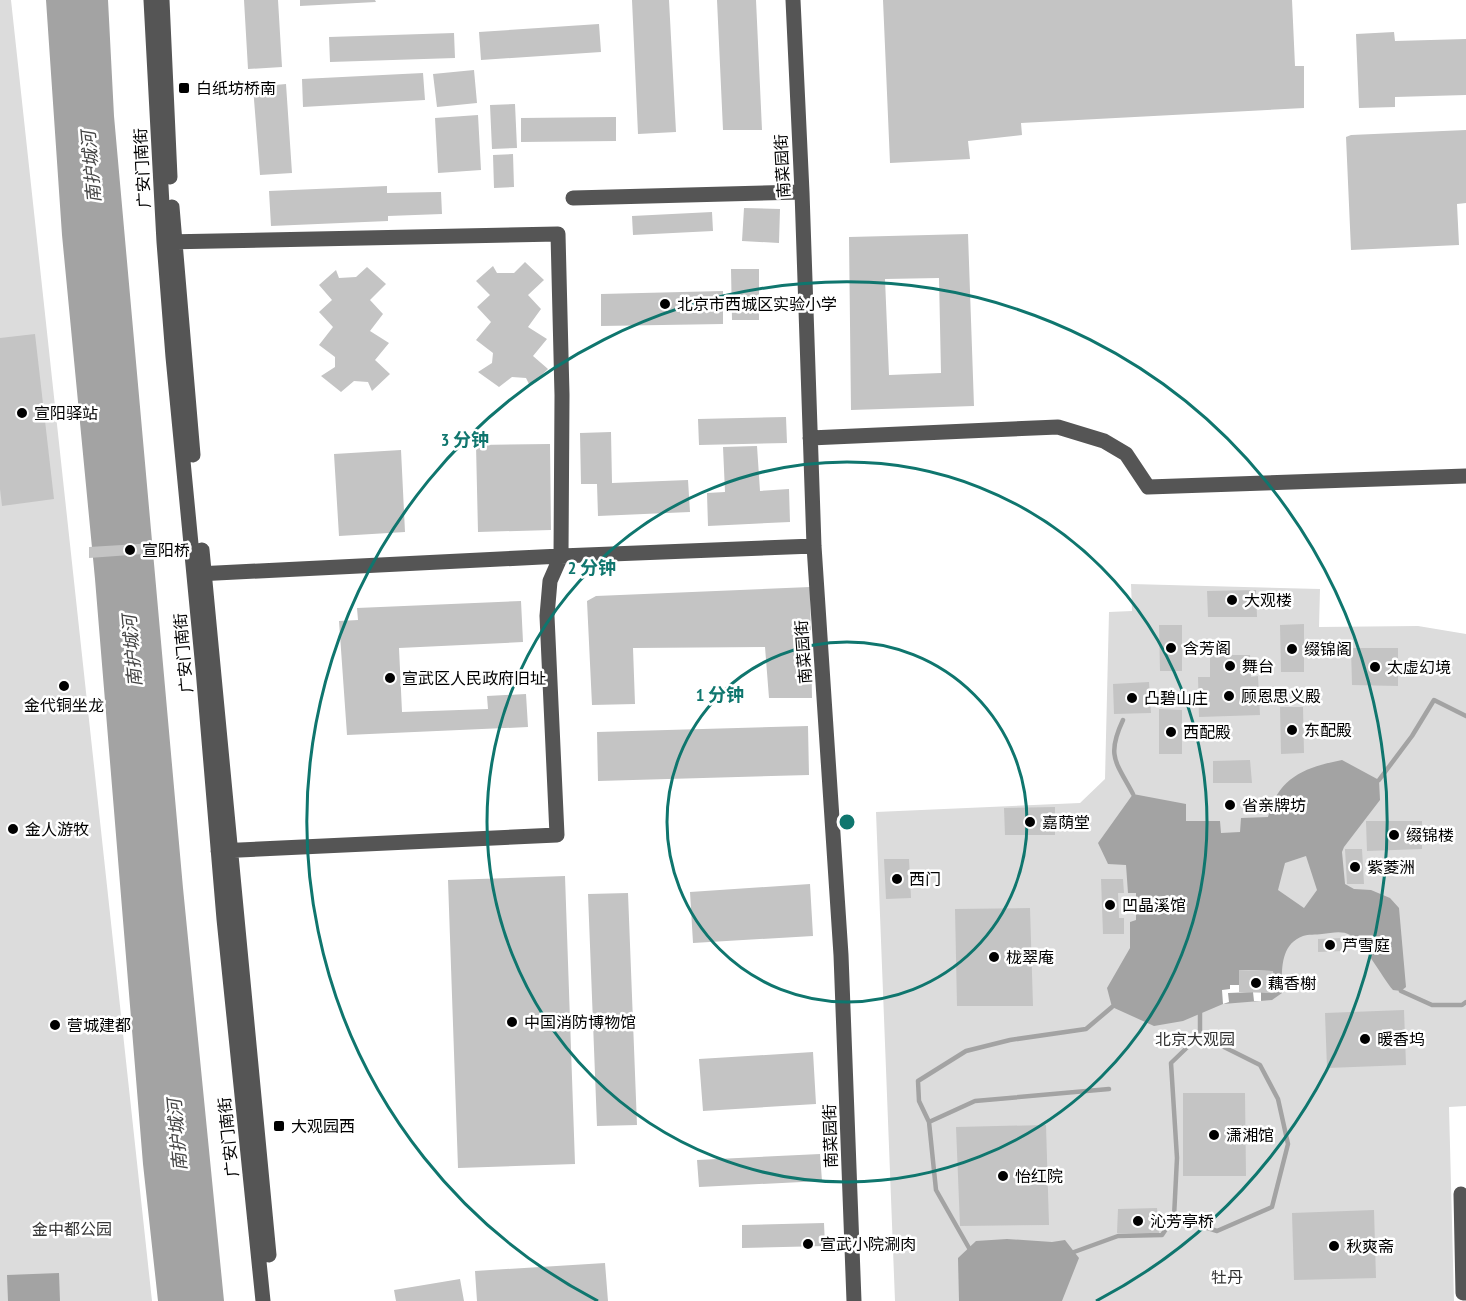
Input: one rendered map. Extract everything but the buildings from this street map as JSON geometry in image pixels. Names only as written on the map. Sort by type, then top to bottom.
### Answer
[{"type":"street","name":"广安门南街","points":[[151,0],[169,242],[263,1301]]},
{"type":"street","name":"广安门南街","points":[[162,0],[169,242]]},
{"type":"street","name":"南菜园街","points":[[793,0],[814,546],[841,955],[854,1301]]},
{"type":"street","points":[[573,198],[802,192]]},
{"type":"street","points":[[169,242],[558,234],[562,394],[561,556],[550,580],[547,616],[557,835],[224,851]]},
{"type":"street","points":[[810,438],[1058,427],[1104,441],[1126,454],[1148,487],[1466,476]]},
{"type":"street","points":[[199,574],[814,546]]},
{"type":"street","name":"广安门南街","points":[[224,851],[273,1301]]},
{"type":"street","points":[[1461,1194],[1463,1293],[1466,1293]]},
{"type":"green space","name":"金中都公园","points":[[0,0],[11,0],[152,1301],[0,1301]]},
{"type":"green space","name":"北京大观园","points":[[1131,584],[1320,589],[1319,627],[1418,626],[1466,634],[1466,1106],[1449,1107],[1454,1301],[895,1301],[876,812],[1080,803],[1105,779],[1109,612],[1132,611]]},
{"type":"water","name":"南护城河","points":[[46,0],[108,0],[114,116],[183,888],[224,1301],[158,1301],[143,1164],[95,579],[62,235]]},
{"type":"water","points":[[1342,760],[1379,780],[1380,800],[1344,847],[1342,852],[1345,884],[1354,889],[1371,890],[1390,898],[1399,908],[1406,987],[1401,991],[1393,990],[1356,939],[1347,933],[1336,932],[1305,935],[1295,940],[1286,952],[1284,960],[1282,993],[1272,1000],[1223,1004],[1183,1021],[1154,1026],[1112,1007],[1107,988],[1130,948],[1130,922],[1136,920],[1136,893],[1128,893],[1126,865],[1108,864],[1098,843],[1133,794],[1186,804],[1186,821],[1220,821],[1221,833],[1240,832],[1241,818],[1268,817],[1279,792],[1295,776],[1317,766]],"holes":[[[1306,856],[1317,890],[1304,908],[1278,890],[1285,863]]]},
{"type":"water","points":[[1007,1239],[1052,1242],[1065,1240],[1079,1258],[1062,1301],[959,1301],[958,1258],[976,1241]]},
{"type":"water","points":[[59,1273],[60,1301],[8,1301],[7,1275]]},
{"type":"pier","name":"藕香榭","points":[[1239,970],[1273,971],[1274,993],[1261,992],[1261,1001],[1254,1001],[1253,992],[1228,993],[1229,1002],[1223,1004],[1222,990],[1230,989],[1230,985],[1239,985]]},
{"type":"waterway","points":[[1379,780],[1412,736],[1434,700],[1466,716]]},
{"type":"waterway","points":[[1123,720],[1114,751],[1118,766],[1133,794]]},
{"type":"waterway","points":[[1401,991],[1432,1005],[1462,1005],[1466,1002]]},
{"type":"waterway","points":[[969,1248],[936,1190],[929,1122],[919,1101],[918,1081],[966,1051],[1010,1040],[1086,1029],[1112,1007]]},
{"type":"waterway","points":[[1074,1252],[1118,1236],[1162,1235],[1174,1217],[1177,1158],[1171,1063],[1200,1035],[1200,1013]]},
{"type":"waterway","points":[[1174,1217],[1217,1231],[1272,1207],[1288,1144],[1278,1099],[1260,1065],[1200,1035]]},
{"type":"waterway","points":[[929,1122],[975,1101],[1109,1089]]},
{"type":"place","name":"白纸坊桥南","points":[[184,88]]},
{"type":"place","name":"北京市西城区实验小学","points":[[665,304]]},
{"type":"place","name":"宣阳驿站","points":[[22,413]]},
{"type":"place","name":"宣阳桥","points":[[130,550]]},
{"type":"place","name":"大观楼","points":[[1232,600]]},
{"type":"place","name":"含芳阁","points":[[1171,648]]},
{"type":"place","name":"缀锦阁","points":[[1292,649]]},
{"type":"place","name":"舞台","points":[[1230,666]]},
{"type":"place","name":"太虚幻境","points":[[1375,667]]},
{"type":"place","name":"宣武区人民政府旧址","points":[[390,678]]},
{"type":"place","name":"金代铜坐龙","points":[[64,686]]},
{"type":"place","name":"顾恩思义殿","points":[[1229,696]]},
{"type":"place","name":"凸碧山庄","points":[[1132,698]]},
{"type":"place","name":"东配殿","points":[[1292,730]]},
{"type":"place","name":"西配殿","points":[[1171,732]]},
{"type":"place","name":"省亲牌坊","points":[[1230,805]]},
{"type":"place","name":"嘉荫堂","points":[[1030,822]]},
{"type":"place","name":"金人游牧","points":[[13,829]]},
{"type":"place","name":"缀锦楼","points":[[1394,835]]},
{"type":"place","name":"紫菱洲","points":[[1355,867]]},
{"type":"place","name":"西门","points":[[897,879]]},
{"type":"place","name":"凹晶溪馆","points":[[1110,905]]},
{"type":"place","name":"芦雪庭","points":[[1330,945]]},
{"type":"place","name":"栊翠庵","points":[[994,957]]},
{"type":"place","name":"藕香榭","points":[[1256,983]]},
{"type":"place","name":"中国消防博物馆","points":[[512,1022]]},
{"type":"place","name":"营城建都","points":[[55,1025]]},
{"type":"place","name":"暖香坞","points":[[1365,1039]]},
{"type":"place","name":"大观园西","points":[[279,1126]]},
{"type":"place","name":"潇湘馆","points":[[1214,1135]]},
{"type":"place","name":"怡红院","points":[[1003,1176]]},
{"type":"place","name":"沁芳亭桥","points":[[1138,1221]]},
{"type":"place","name":"宣武小院涮肉","points":[[808,1244]]},
{"type":"place","name":"秋爽斋","points":[[1334,1246]]},
{"type":"park label","name":"牡丹","points":[[1227,1277]]}]
